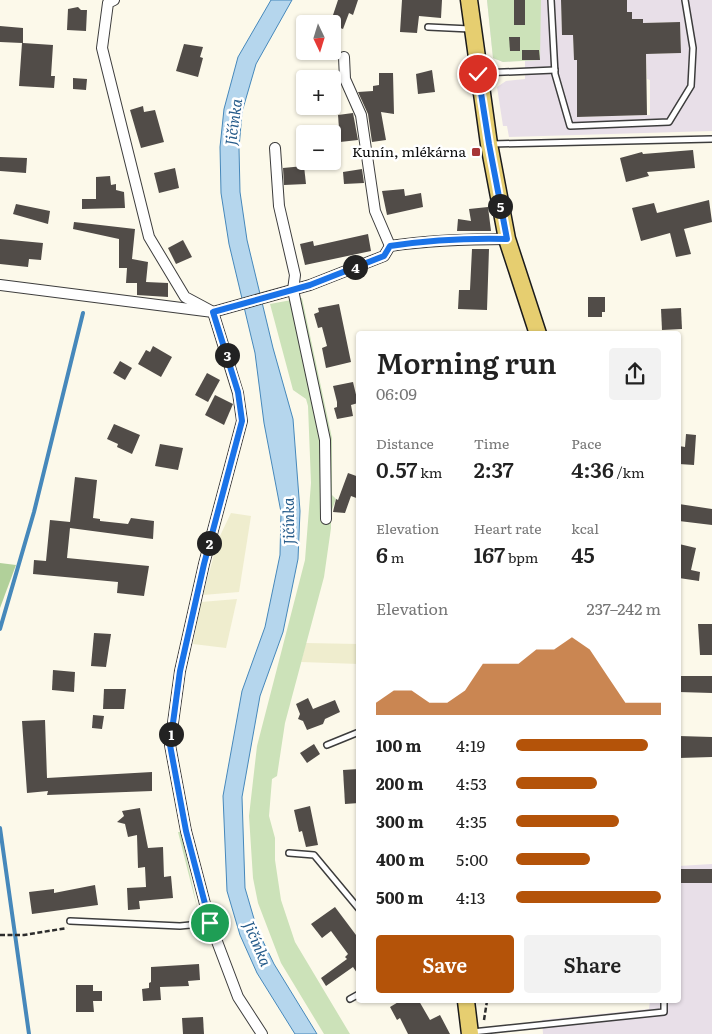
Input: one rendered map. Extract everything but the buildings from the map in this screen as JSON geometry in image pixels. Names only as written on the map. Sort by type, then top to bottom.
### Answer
[{"type":"main road","points":[[469,0],[489,144],[507,239],[537,331]]},
{"type":"main road","points":[[467,1003],[474,1031]]},
{"type":"street","points":[[114,0],[108,3],[102,48],[149,237],[185,297],[213,312],[238,392],[242,421],[234,442],[182,662],[170,745],[186,831],[210,923],[238,997],[262,1034]]},
{"type":"street","points":[[344,57],[345,79],[361,115],[375,211],[390,246]]},
{"type":"street","points":[[275,148],[279,206],[295,275],[293,290],[325,440],[326,519]]},
{"type":"street","points":[[390,246],[463,238],[507,239]]},
{"type":"street","points":[[0,286],[213,312],[293,290],[384,256],[390,246]]},
{"type":"lane","points":[[551,0],[555,70],[570,126],[669,122],[691,86],[693,48],[685,0]]},
{"type":"lane","points":[[428,27],[473,29]]},
{"type":"lane","points":[[478,74],[555,70]]},
{"type":"lane","points":[[489,144],[712,139]]},
{"type":"lane","points":[[328,745],[356,733]]},
{"type":"lane","points":[[289,853],[314,855],[356,905]]},
{"type":"lane","points":[[70,921],[180,926],[210,923]]},
{"type":"lane","points":[[350,999],[356,996]]},
{"type":"lane","points":[[474,1031],[664,1012],[664,1003]]},
{"type":"path","points":[[0,935],[24,935],[69,928],[70,921]]},
{"type":"path","points":[[474,1031],[486,1003]]},
{"type":"shaded area","points":[[487,0],[561,0],[562,35],[573,35],[574,59],[577,60],[577,117],[650,115],[650,80],[647,79],[646,54],[681,53],[680,22],[643,23],[643,19],[641,19],[632,23],[632,13],[627,12],[627,0],[712,0],[712,131],[509,137],[507,126],[503,126],[497,87],[506,81],[525,79],[525,60],[503,62],[493,58]]},
{"type":"shaded area","points":[[231,513],[251,516],[239,592],[203,595],[218,540]]},
{"type":"shaded area","points":[[237,599],[226,648],[193,644],[201,602]]},
{"type":"shaded area","points":[[306,643],[356,644],[356,664],[301,662]]},
{"type":"shaded area","points":[[712,864],[712,1034],[543,1034],[542,1020],[649,1009],[650,1003],[681,1003],[681,866]]},
{"type":"green space","points":[[487,0],[541,0],[540,60],[503,62],[493,58]]},
{"type":"green space","points":[[302,298],[332,438],[332,495],[336,499],[331,512],[331,528],[324,577],[285,723],[277,776],[272,779],[269,816],[275,838],[275,860],[281,900],[295,942],[350,1034],[324,1034],[281,963],[258,903],[253,878],[249,816],[257,746],[305,560],[311,483],[308,406],[306,399],[293,390],[270,304]]},
{"type":"green space","points":[[0,563],[16,565],[0,608]]},
{"type":"green space","points":[[178,832],[181,832],[198,911]]},
{"type":"water","name":"Jičínka","points":[[271,0],[292,0],[256,64],[242,112],[239,148],[240,192],[247,240],[273,348],[293,419],[300,511],[298,559],[283,632],[260,696],[242,797],[245,888],[257,929],[274,964],[317,1034],[295,1034],[257,973],[240,935],[227,891],[223,796],[242,691],[265,627],[280,555],[281,512],[264,423],[255,353],[229,244],[221,193],[220,147],[224,109],[238,57]]},
{"type":"waterway","points":[[0,629],[34,512],[83,313]]},
{"type":"waterway","points":[[0,828],[29,1034]]},
{"type":"place","name":"Kunín, mlékárna","points":[[476,152]]},
{"type":"route","points":[[210,923],[186,831],[170,745],[180,671],[204,564],[242,421],[238,392],[213,312],[310,285],[384,256],[390,246],[463,238],[507,239],[478,74]]}]
